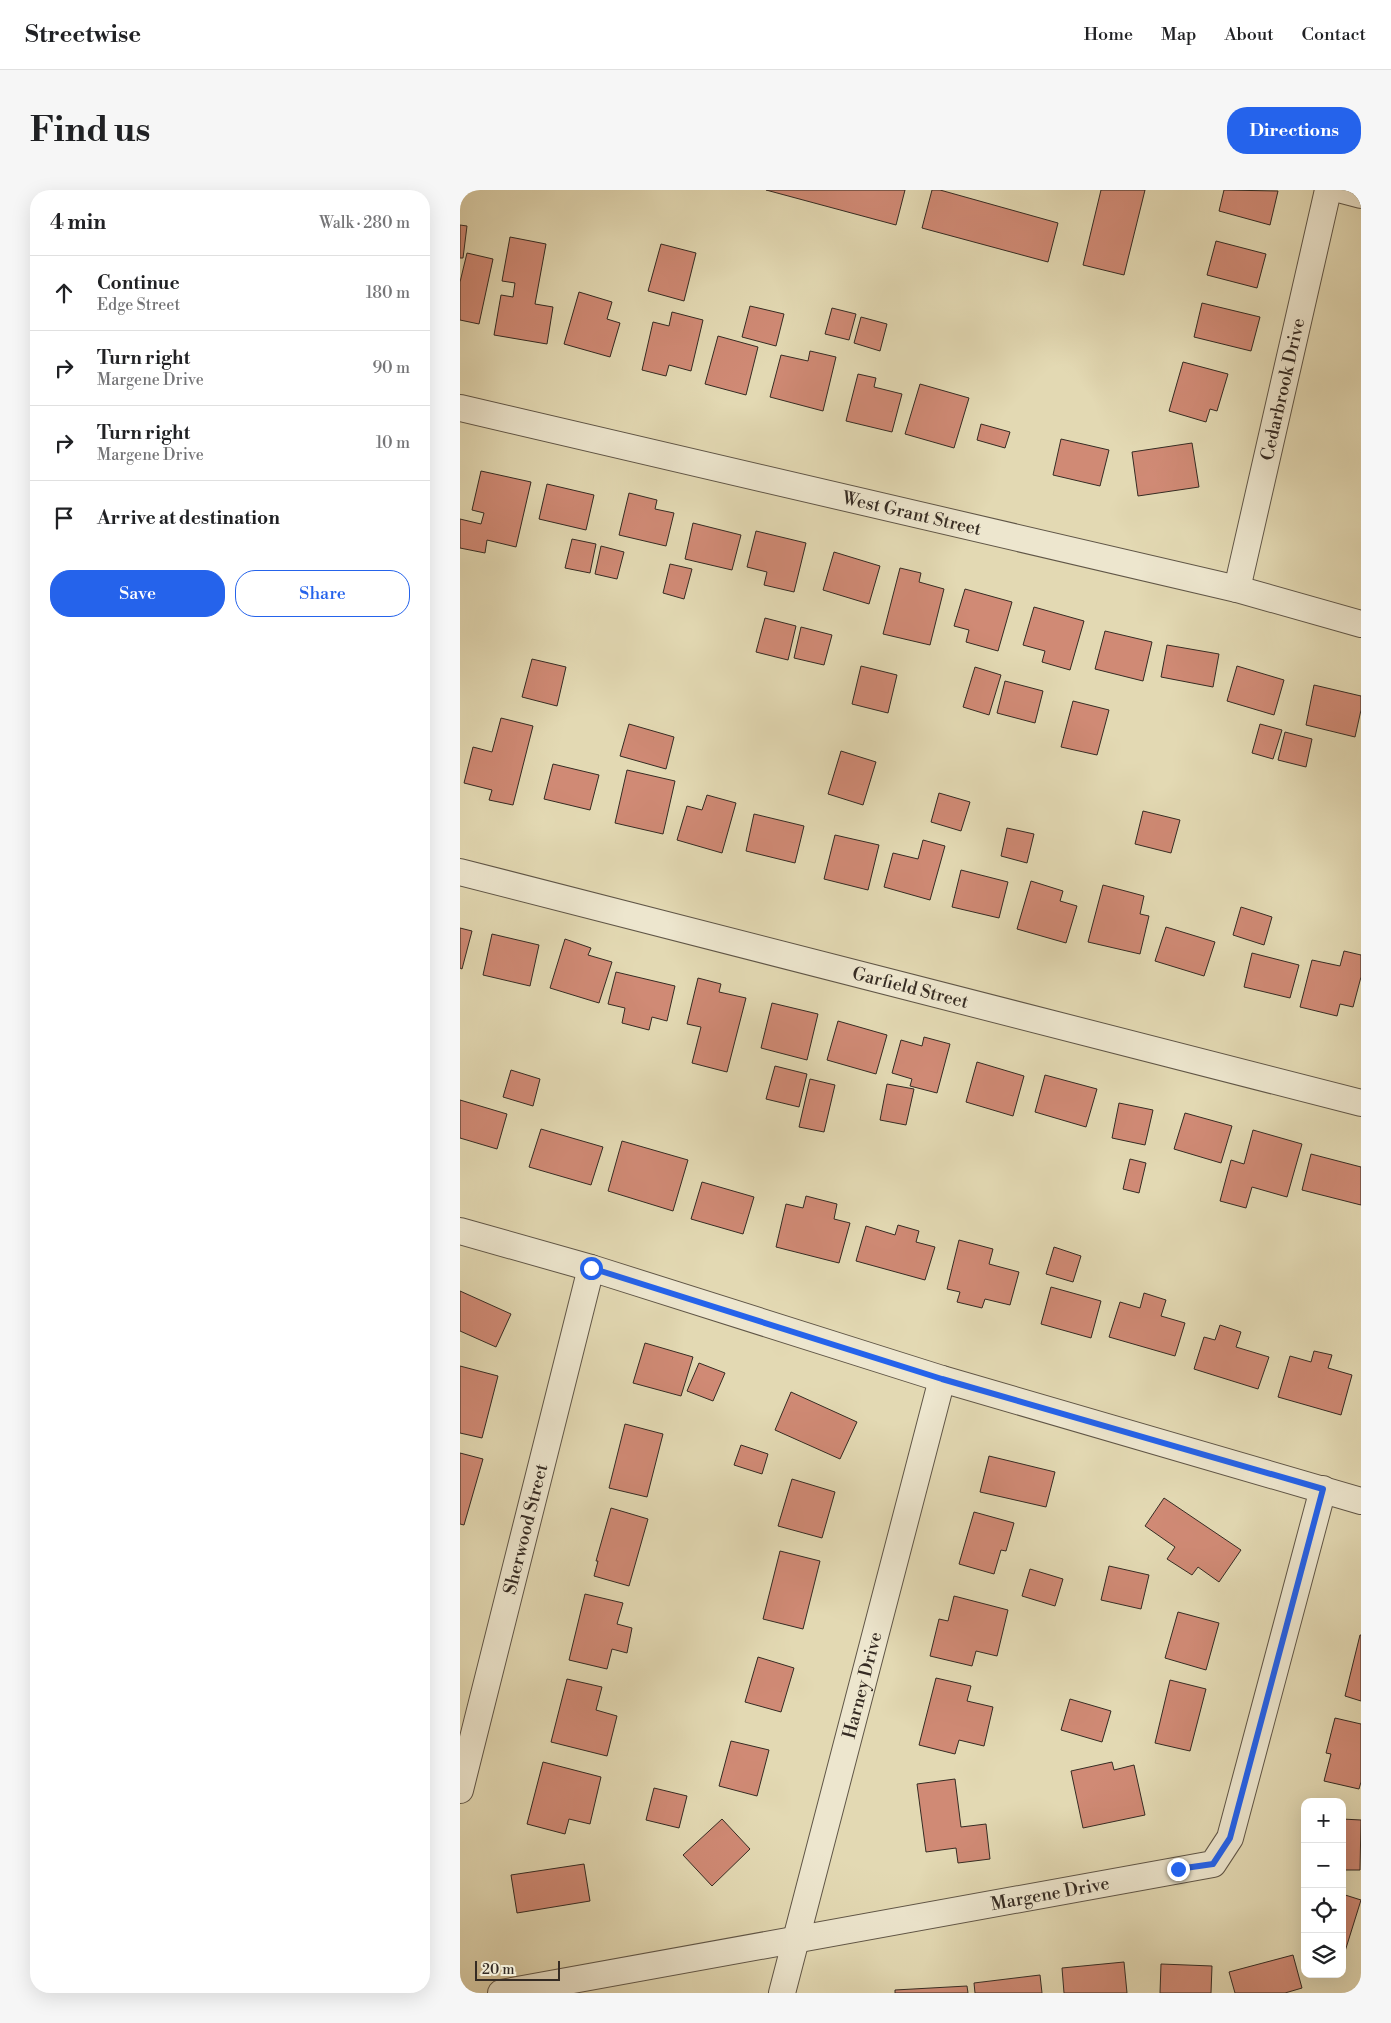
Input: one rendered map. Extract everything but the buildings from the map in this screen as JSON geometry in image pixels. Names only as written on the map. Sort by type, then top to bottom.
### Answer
[{"type":"street","name":"Cedarbrook Drive","points":[[1237,590],[1328,190]]},
{"type":"street","points":[[1342,190],[1361,195]]},
{"type":"street","name":"West Grant Street","points":[[460,408],[1237,590],[1361,624]]},
{"type":"street","name":"Garfield Street","points":[[460,872],[1361,1102]]},
{"type":"street","points":[[460,1231],[591,1268],[942,1379],[1361,1501]]},
{"type":"street","name":"Sherwood Street","points":[[460,1790],[591,1268]]},
{"type":"street","name":"Harney Drive","points":[[782,1993],[942,1379]]},
{"type":"street","name":"Margene Drive","points":[[501,1993],[1213,1864],[1230,1838],[1323,1489]]},
{"type":"route","points":[[591,1268],[942,1379],[1323,1489],[1230,1838],[1213,1864],[1178,1869]]}]
